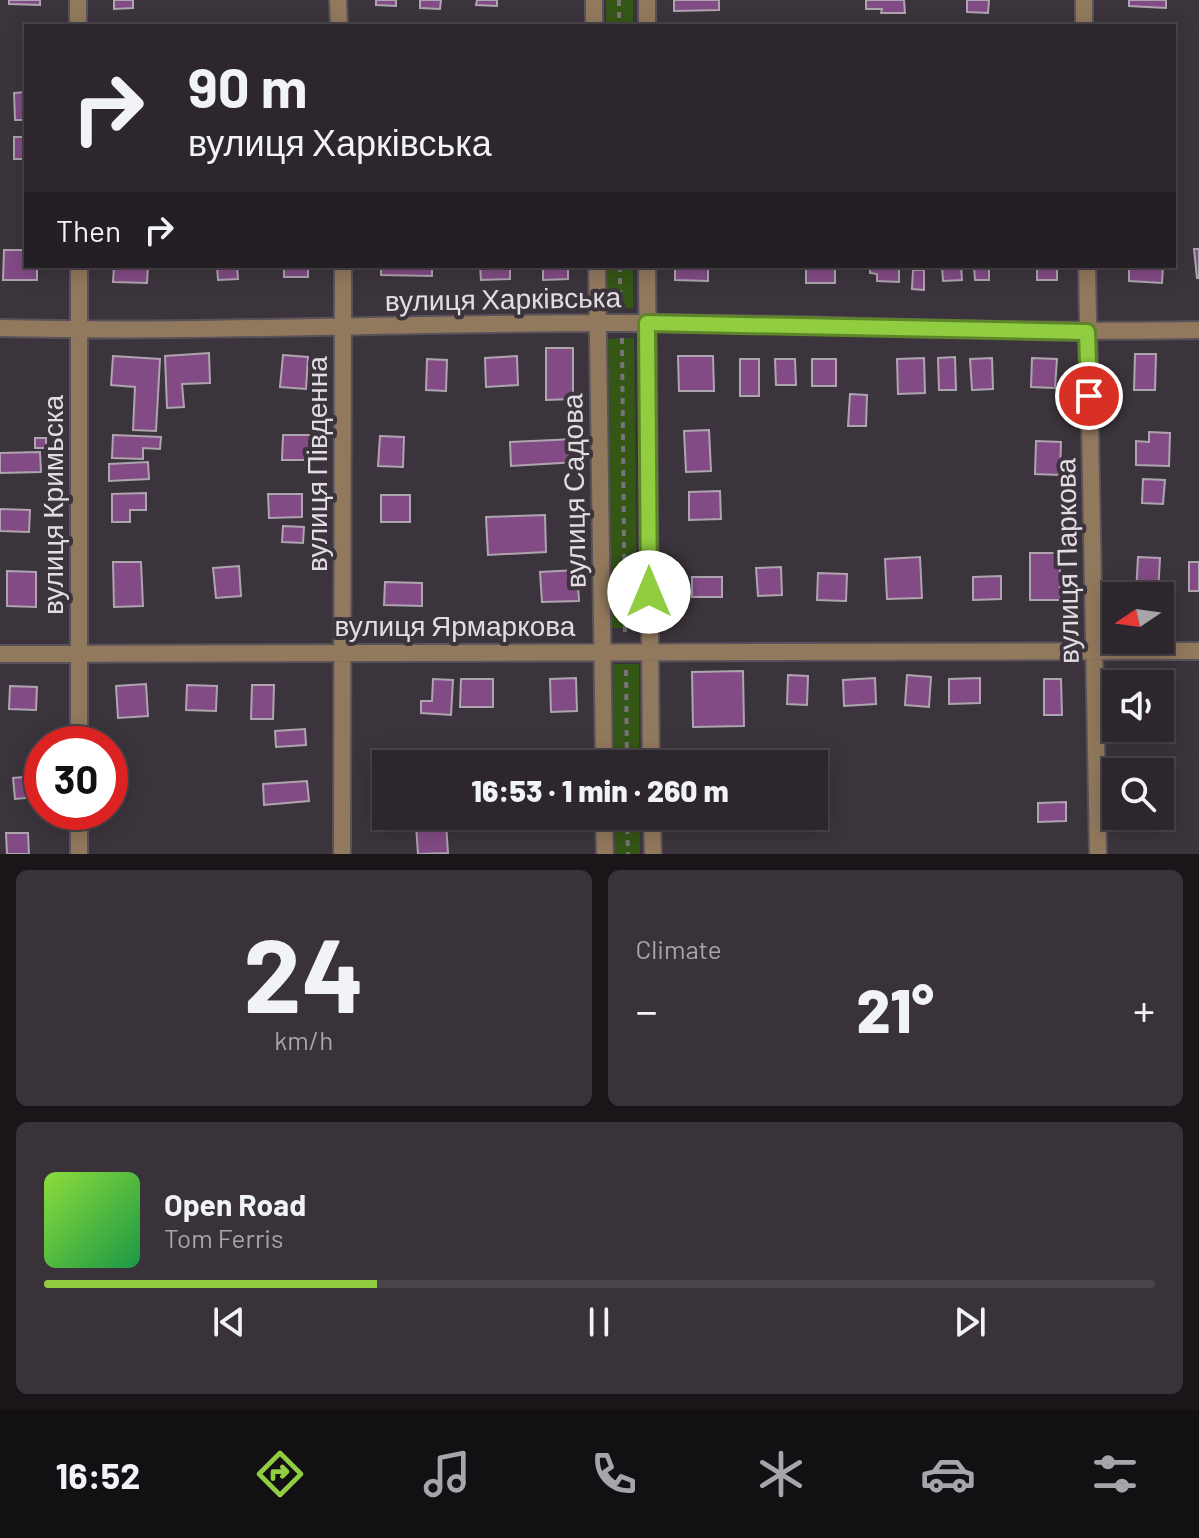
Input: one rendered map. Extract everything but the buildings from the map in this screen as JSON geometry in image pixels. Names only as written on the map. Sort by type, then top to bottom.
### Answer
[{"type":"street","points":[[78,0],[78,24]]},
{"type":"street","points":[[338,0],[339,24]]},
{"type":"street","points":[[594,0],[594,24]]},
{"type":"street","points":[[647,0],[647,24]]},
{"type":"street","points":[[1084,0],[1084,24]]},
{"type":"street","name":"вулиця Кримьска","points":[[79,268],[79,726]]},
{"type":"street","name":"вулиця Південна","points":[[342,854],[343,268]]},
{"type":"street","name":"вулиця Садова","points":[[597,268],[604,750]]},
{"type":"street","points":[[647,268],[651,750]]},
{"type":"street","name":"вулиця Паркова","points":[[1087,268],[1098,854]]},
{"type":"street","name":"вулиця Харківська","points":[[0,328],[344,328],[647,323],[1087,332],[1199,330]]},
{"type":"street","name":"вулиця Ярмаркова","points":[[0,654],[1199,651]]},
{"type":"street","points":[[79,830],[79,854]]},
{"type":"street","points":[[604,830],[605,854]]},
{"type":"street","points":[[652,830],[653,854]]},
{"type":"path","points":[[619,0],[619,24]]},
{"type":"path","points":[[620,268],[627,750]]},
{"type":"path","points":[[627,830],[628,854]]},
{"type":"green space","points":[[606,0],[633,0],[633,24],[606,24]]},
{"type":"green space","points":[[606,268],[633,268],[633,308],[606,308]]},
{"type":"green space","points":[[634,338],[637,628],[611,628],[608,339]]},
{"type":"green space","points":[[613,664],[639,664],[639,750],[614,750]]},
{"type":"green space","points":[[614,830],[640,830],[640,854],[615,854]]},
{"type":"route","points":[[649,592],[647,323],[1087,332],[1089,396]]}]
